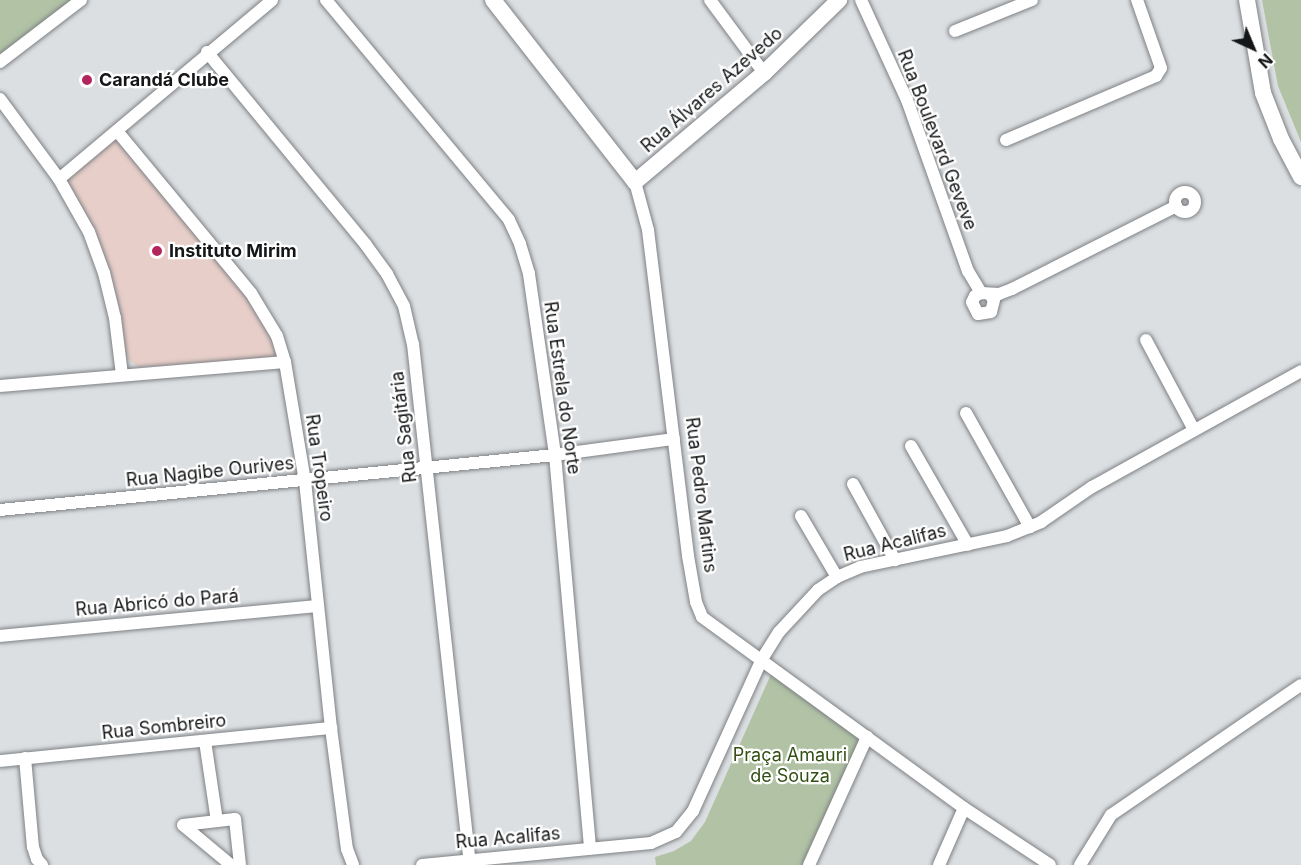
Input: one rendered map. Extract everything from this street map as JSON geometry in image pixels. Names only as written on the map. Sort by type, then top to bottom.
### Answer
[{"type":"street","points":[[0,62],[81,0]]},
{"type":"street","points":[[59,179],[207,52],[272,0]]},
{"type":"street","name":"Rua Estrela do Norte","points":[[326,0],[509,220],[520,244],[529,274],[555,455],[590,848]]},
{"type":"street","name":"Rua Pedro Martins","points":[[492,0],[635,182],[648,230],[696,602],[702,617],[714,628],[762,659],[964,808],[1050,865]]},
{"type":"street","points":[[710,0],[764,73]]},
{"type":"street","name":"Rua Álvares Azevedo","points":[[635,182],[764,73],[839,0]]},
{"type":"street","name":"Rua Boulevard Geveve","points":[[861,0],[907,100],[968,271],[985,294],[1012,289],[1176,206]]},
{"type":"street","points":[[955,31],[1032,0]]},
{"type":"street","points":[[1006,140],[1156,76],[1161,69],[1137,0]]},
{"type":"street","points":[[1247,0],[1263,93],[1281,139],[1301,177]]},
{"type":"street","name":"Rua Sagitária","points":[[207,52],[366,245],[387,274],[404,306],[413,344],[470,862]]},
{"type":"street","points":[[0,99],[59,179],[89,232],[104,273],[115,318],[122,375]]},
{"type":"street","name":"Rua Tropeiro","points":[[117,131],[251,293],[277,336],[285,362],[305,481],[331,728],[347,849],[353,865]]},
{"type":"street","points":[[1146,340],[1194,430]]},
{"type":"street","points":[[0,386],[285,362]]},
{"type":"street","name":"Rua Acalifas","points":[[422,865],[651,843],[676,832],[693,811],[762,659],[797,610],[818,590],[837,576],[860,567],[1007,536],[1030,527],[1092,487],[1301,371]]},
{"type":"street","points":[[966,413],[1030,527]]},
{"type":"street","name":"Rua Nagibe Ourives","points":[[0,510],[305,481],[674,440]]},
{"type":"street","points":[[911,446],[968,545]]},
{"type":"street","points":[[853,484],[895,560]]},
{"type":"street","points":[[801,516],[837,576]]},
{"type":"street","name":"Rua Abricó do Pará","points":[[0,636],[317,606]]},
{"type":"street","points":[[1080,865],[1111,815],[1301,685]]},
{"type":"street","name":"Rua Sombreiro","points":[[0,761],[331,728]]},
{"type":"street","points":[[809,865],[867,737]]},
{"type":"street","points":[[206,741],[217,821]]},
{"type":"street","points":[[25,758],[33,847],[42,865]]},
{"type":"street","points":[[939,865],[964,808]]},
{"type":"street","points":[[231,865],[183,827],[184,824],[235,819],[240,865]]},
{"type":"shaded area","name":"Instituto Mirim","points":[[116,134],[262,313],[282,361],[139,367],[130,361],[125,353],[110,270],[66,177]]},
{"type":"green space","points":[[0,0],[72,0],[0,56]]},
{"type":"green space","points":[[1262,0],[1301,0],[1301,142],[1278,86]]},
{"type":"green space","name":"Praça Amauri de Souza","points":[[772,672],[862,740],[805,865],[656,865],[655,857],[674,851],[691,841],[705,822]]},
{"type":"place","name":"Carandá Clube","points":[[87,80]]},
{"type":"place","name":"Instituto Mirim","points":[[157,251]]}]
